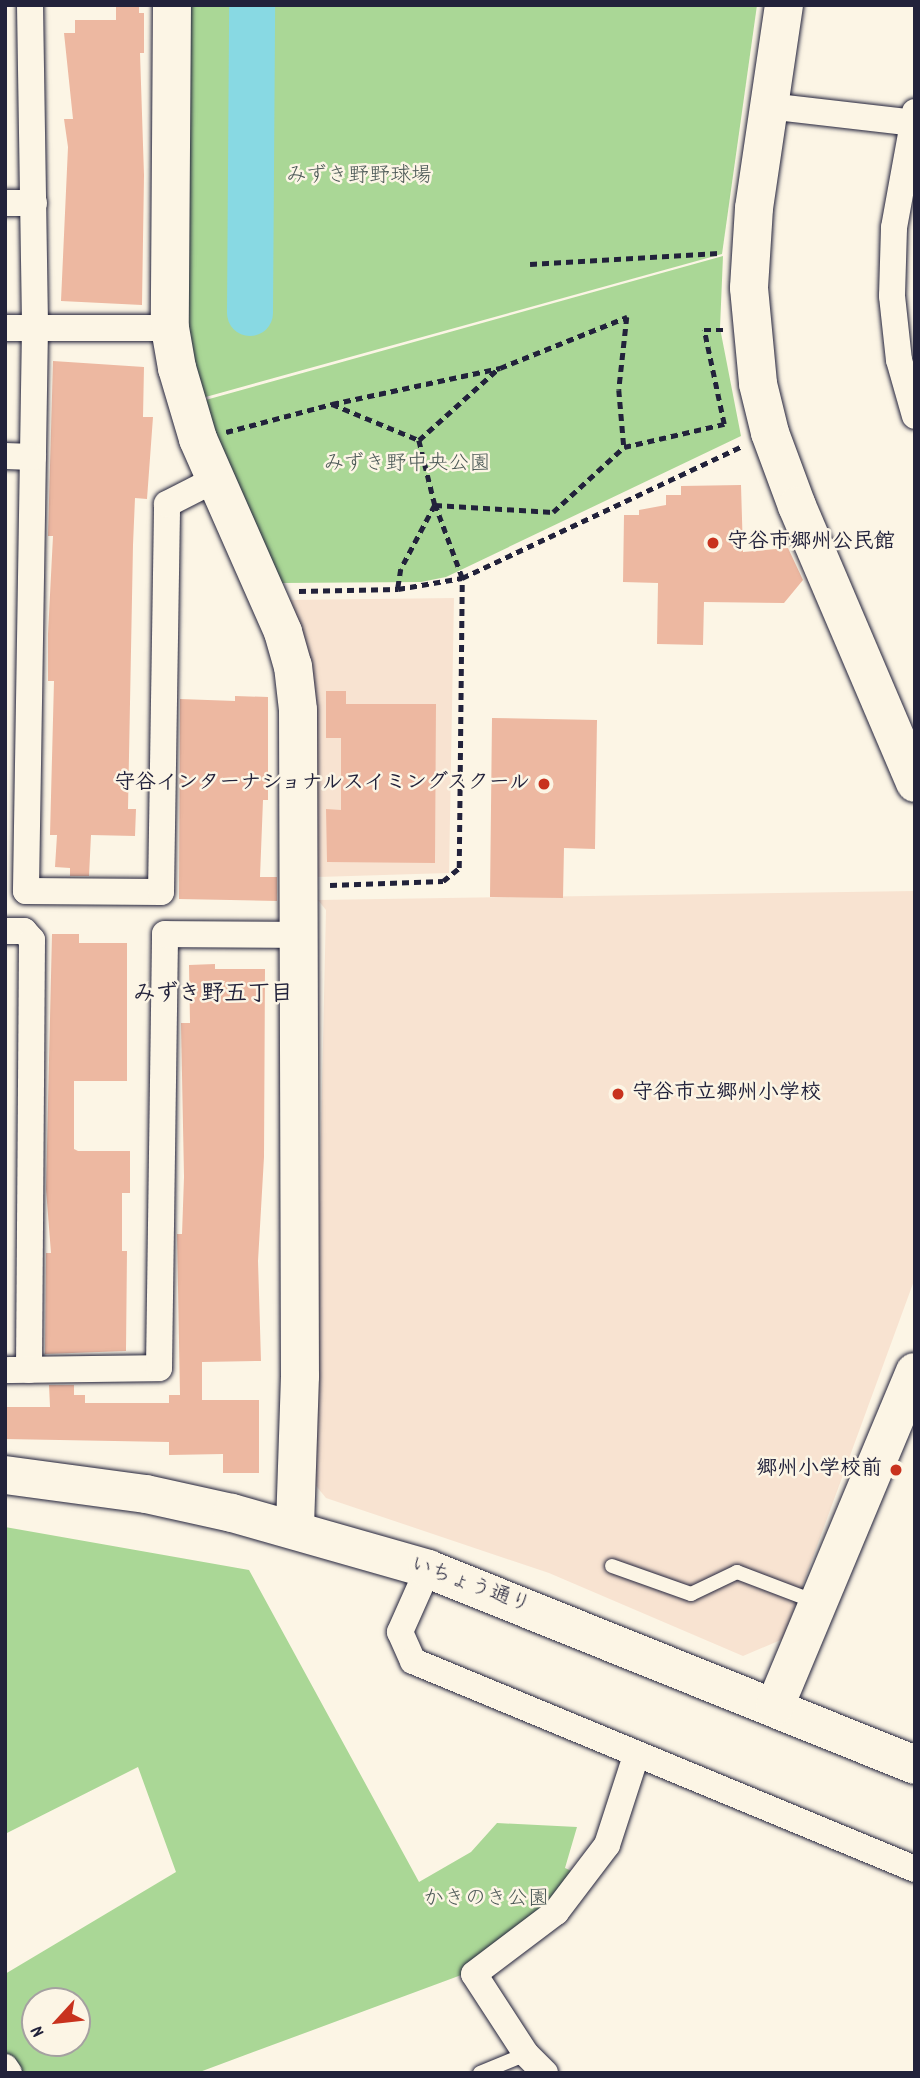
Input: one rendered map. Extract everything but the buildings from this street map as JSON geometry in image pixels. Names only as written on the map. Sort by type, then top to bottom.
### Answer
[{"type":"street","points":[[30,5],[35,328],[26,891],[161,892],[167,504],[216,479]]},
{"type":"street","points":[[172,5],[170,328],[177,368],[198,439],[267,592],[293,666],[299,710],[300,935],[295,1528]]},
{"type":"street","points":[[784,5],[768,106],[752,251],[752,330],[770,433],[915,783]]},
{"type":"street","points":[[768,106],[914,119],[894,228],[892,296],[899,360],[915,416]]},
{"type":"street","points":[[5,203],[34,203]]},
{"type":"street","points":[[5,328],[170,328]]},
{"type":"street","points":[[5,456],[33,457]]},
{"type":"street","points":[[5,931],[24,931],[32,940],[17,1370],[159,1368],[165,934],[300,935]]},
{"type":"street","points":[[775,1706],[915,1372]]},
{"type":"street","name":"いちょう通り","points":[[5,1475],[146,1494],[295,1528],[428,1569],[775,1706],[915,1765]]},
{"type":"street","points":[[428,1569],[400,1632],[413,1661],[636,1756],[915,1869]]},
{"type":"street","points":[[545,2073],[526,2054],[474,1974],[556,1912],[607,1845],[636,1756]]},
{"type":"street","points":[[5,2067],[9,2073]]},
{"type":"lane","points":[[612,1566],[691,1594],[737,1572],[819,1603]]},
{"type":"lane","points":[[480,2073],[526,2054]]},
{"type":"path","points":[[530,264],[752,251]]},
{"type":"path","points":[[198,439],[332,404],[500,368],[627,317],[619,390],[624,447]]},
{"type":"path","points":[[435,505],[553,512],[624,447],[724,424],[704,330],[752,330]]},
{"type":"path","points":[[419,440],[500,368]]},
{"type":"path","points":[[332,404],[419,440]]},
{"type":"path","points":[[267,592],[398,589],[462,578],[770,433]]},
{"type":"path","points":[[325,890],[331,884],[443,881],[459,868],[462,578],[435,505],[419,440]]},
{"type":"path","points":[[398,589],[401,569],[435,505]]},
{"type":"shaded area","points":[[454,598],[449,873],[318,877],[316,737],[309,666],[290,600]]},
{"type":"shaded area","name":"守谷市立郷州小学校","points":[[915,891],[915,1278],[783,1639],[743,1656],[549,1573],[326,1498],[313,1482],[326,910],[318,900]]},
{"type":"green space","name":"みずき野野球場","points":[[187,5],[757,5],[722,254],[202,398],[189,343]]},
{"type":"green space","name":"みずき野中央公園","points":[[723,256],[720,328],[741,436],[446,577],[421,582],[282,583],[202,401]]},
{"type":"green space","name":"かきのき公園","points":[[5,1527],[249,1570],[419,1882],[471,1852],[497,1823],[577,1827],[565,1868],[580,1875],[538,1920],[464,1974],[197,2073],[5,2073],[5,1974],[176,1872],[138,1767],[5,1834]]},
{"type":"waterway","points":[[250,313],[252,5]]},
{"type":"place","name":"守谷市郷州公民館","points":[[713,543]]},
{"type":"place","name":"守谷インターナショナルスイミングスクール","points":[[544,784]]},
{"type":"place","name":"守谷市立郷州小学校","points":[[618,1094]]},
{"type":"place","name":"郷州小学校前","points":[[896,1470]]},
{"type":"district","name":"みずき野五丁目","points":[[213,996]]}]
